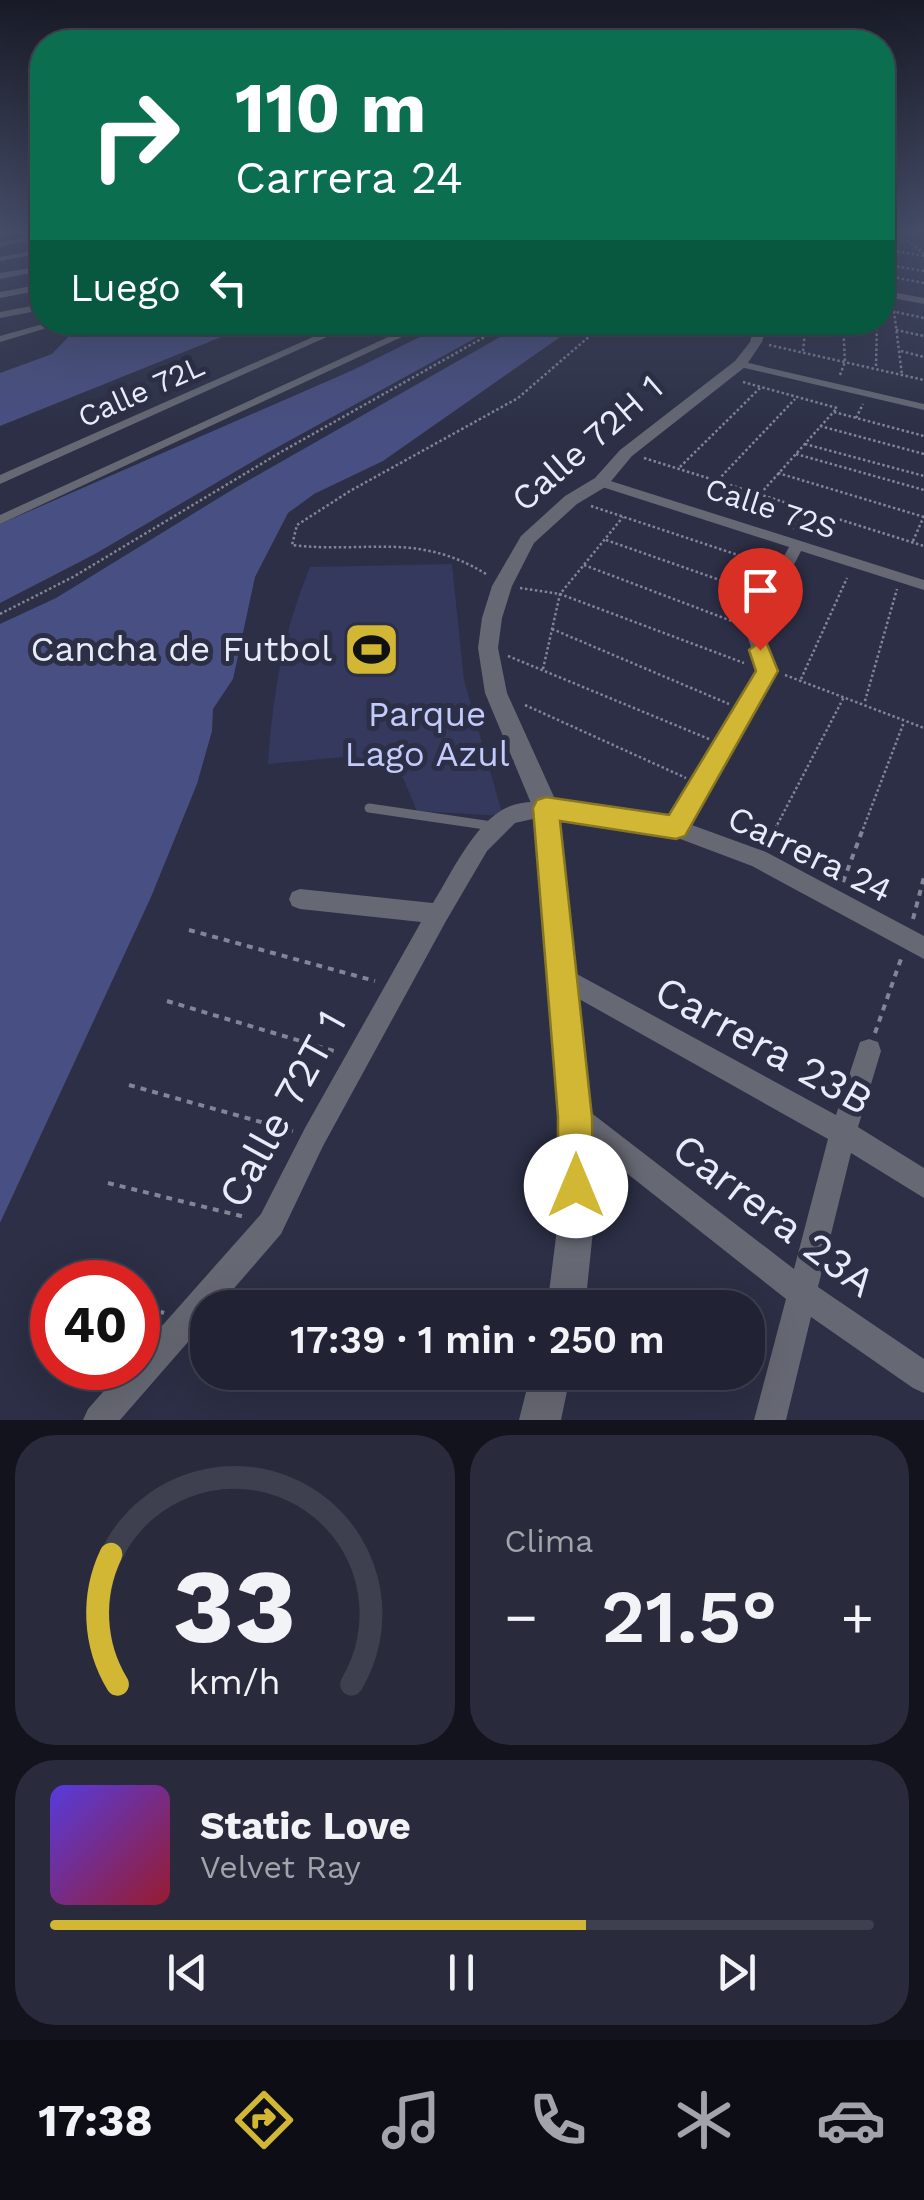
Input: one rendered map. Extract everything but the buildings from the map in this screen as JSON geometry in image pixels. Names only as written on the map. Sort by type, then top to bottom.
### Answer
[{"type":"street","points":[[0,315],[30,309]]},
{"type":"street","points":[[0,338],[30,330]]},
{"type":"street","name":"Calle 72L","points":[[0,480],[327,335]]},
{"type":"street","points":[[0,520],[402,335]]},
{"type":"street","name":"Calle 72H 1","points":[[568,1290],[576,1221],[575,1117],[546,808],[496,693],[488,648],[502,586],[527,540],[571,500],[601,482],[626,453],[740,364],[758,335]]},
{"type":"street","points":[[740,364],[924,408]]},
{"type":"street","name":"Calle 72S","points":[[601,482],[924,586]]},
{"type":"street","points":[[676,828],[767,671],[752,629],[784,571],[791,543]]},
{"type":"street","points":[[488,836],[509,816],[546,808]]},
{"type":"street","name":"Carrera 24","points":[[546,808],[676,828],[759,859],[916,943]]},
{"type":"street","name":"Calle 72T 1","points":[[99,1420],[270,1224],[396,986],[488,836]]},
{"type":"street","points":[[300,900],[438,914]]},
{"type":"street","name":"Carrera 23B","points":[[564,978],[843,1134],[924,1184]]},
{"type":"street","points":[[770,1420],[843,1134],[869,1052]]},
{"type":"street","name":"Carrera 23A","points":[[575,1117],[804,1295],[924,1377]]},
{"type":"street","points":[[540,1420],[547,1390]]},
{"type":"lane","points":[[369,808],[488,836]]},
{"type":"path","points":[[895,312],[924,318]]},
{"type":"path","points":[[895,321],[902,375]]},
{"type":"path","points":[[896,330],[924,336]]},
{"type":"path","points":[[0,614],[73,577],[281,452],[489,335]]},
{"type":"path","points":[[593,335],[571,357],[516,398],[333,498],[297,525],[292,546],[315,550],[392,543],[438,550],[476,566],[502,586],[560,594],[767,671],[802,679],[923,728],[924,719]]},
{"type":"path","points":[[803,352],[805,335]]},
{"type":"path","points":[[836,387],[845,362],[844,335]]},
{"type":"path","points":[[876,369],[877,335]]},
{"type":"path","points":[[756,342],[924,380]]},
{"type":"path","points":[[899,351],[924,357]]},
{"type":"path","points":[[720,376],[837,408],[760,494]]},
{"type":"path","points":[[678,469],[761,387]]},
{"type":"path","points":[[717,481],[797,397]]},
{"type":"path","points":[[834,412],[924,436]]},
{"type":"path","points":[[820,426],[924,454]]},
{"type":"path","points":[[805,444],[924,476]]},
{"type":"path","points":[[626,453],[924,546]]},
{"type":"path","points":[[796,454],[924,490]]},
{"type":"path","points":[[778,473],[924,517],[913,542]]},
{"type":"path","points":[[571,500],[784,571]]},
{"type":"path","points":[[791,543],[804,508]]},
{"type":"path","points":[[542,670],[560,594],[623,516]]},
{"type":"path","points":[[604,540],[769,598]]},
{"type":"path","points":[[802,679],[853,562]]},
{"type":"path","points":[[584,565],[752,629]]},
{"type":"path","points":[[864,704],[900,578]]},
{"type":"path","points":[[552,629],[744,710]]},
{"type":"path","points":[[488,648],[724,746]]},
{"type":"path","points":[[496,693],[701,784]]},
{"type":"path","points":[[759,859],[845,696]]},
{"type":"path","points":[[836,898],[905,720]]},
{"type":"path","points":[[869,1052],[916,943],[924,877]]},
{"type":"path","points":[[189,930],[396,986]]},
{"type":"path","points":[[167,1001],[358,1058]]},
{"type":"path","points":[[129,1085],[314,1136]]},
{"type":"path","points":[[108,1183],[270,1224]]},
{"type":"green space","name":"Parque Lago Azul","points":[[452,564],[464,680],[503,816],[417,811],[403,778],[355,756],[268,764],[281,663],[310,567]]},
{"type":"shaded area","points":[[70,335],[226,335],[0,426],[0,373],[52,354]]},
{"type":"shaded area","points":[[424,335],[481,335],[267,453],[95,554],[0,603],[0,524],[353,370]]},
{"type":"shaded area","points":[[503,335],[563,335],[383,461],[314,494],[288,513],[255,577],[233,679],[213,709],[212,731],[197,784],[151,897],[0,1223],[0,624],[56,598],[235,488]]},
{"type":"place","name":"Cancha de Futbol","points":[[371,649]]},
{"type":"route","points":[[576,1186],[564,978],[546,808],[676,828],[767,671],[760,650]]}]
